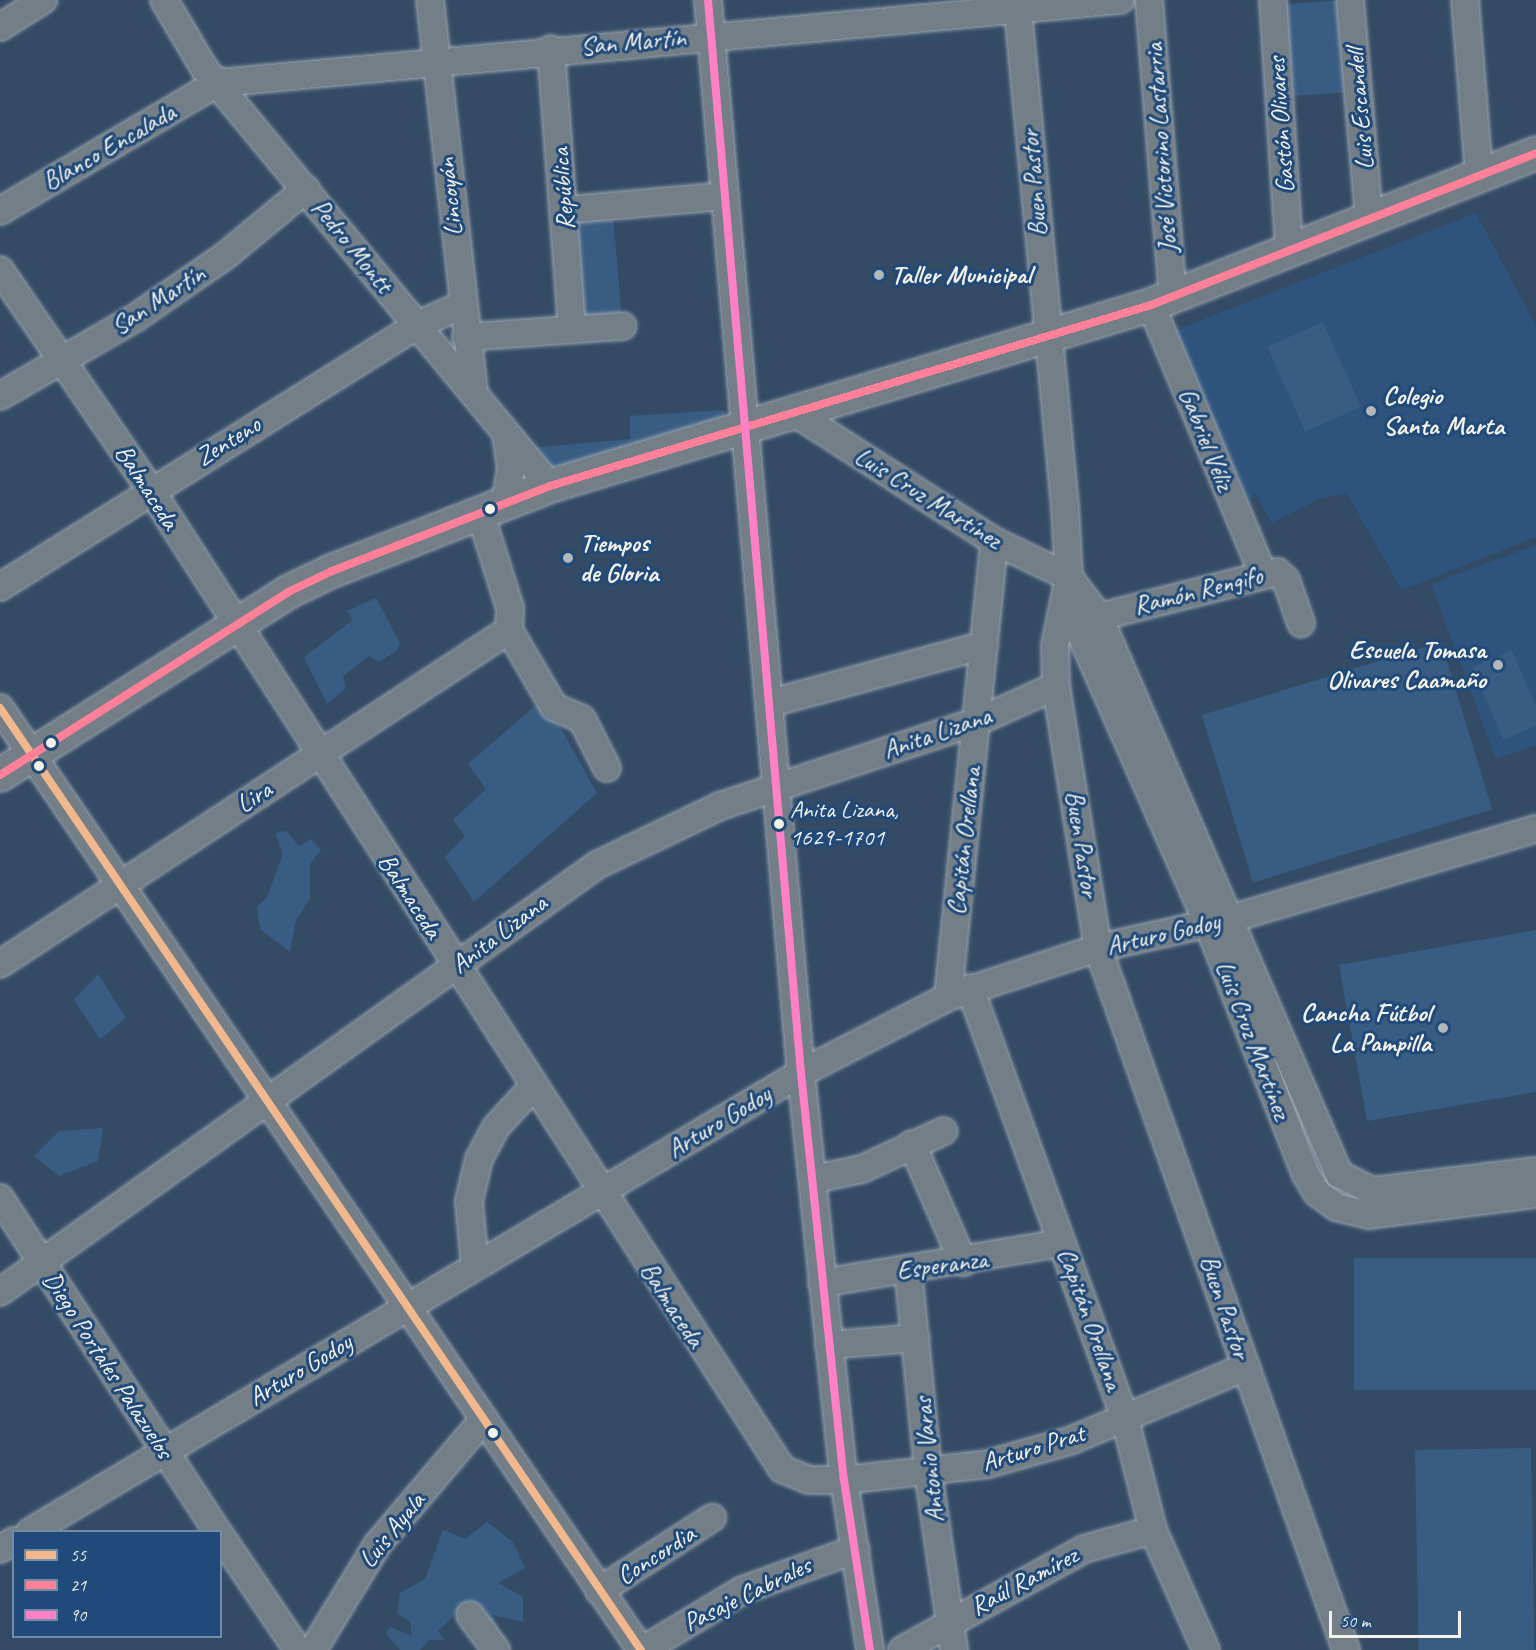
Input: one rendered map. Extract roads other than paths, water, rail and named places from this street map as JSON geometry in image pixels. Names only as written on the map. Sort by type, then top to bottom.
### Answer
[{"type":"main road","points":[[0,775],[236,624],[332,571],[550,486],[792,411],[1046,340],[1162,301],[1536,153]]},
{"type":"street","points":[[0,27],[43,0]]},
{"type":"street","name":"Pedro Montt","points":[[164,0],[218,83],[550,486]]},
{"type":"street","name":"Lincoyán","points":[[430,0],[462,305],[474,394]]},
{"type":"street","points":[[708,0],[744,426],[771,703],[776,787],[801,1073],[844,1480],[870,1650]]},
{"type":"street","name":"San Martín","points":[[218,83],[1018,5],[1120,0]]},
{"type":"street","name":"José Victorino Lastarria","points":[[1149,0],[1162,301]]},
{"type":"street","name":"Gastón Olivares","points":[[1273,0],[1289,250]]},
{"type":"street","name":"Luis Escandell","points":[[1350,0],[1369,218]]},
{"type":"street","points":[[1465,0],[1479,175]]},
{"type":"street","name":"Buen Pastor","points":[[1018,5],[1046,340],[1069,577],[1055,645],[1056,686],[1098,948],[1346,1650]]},
{"type":"street","name":"República","points":[[551,49],[565,210],[572,329]]},
{"type":"street","name":"Blanco Encalada","points":[[0,211],[218,83]]},
{"type":"street","name":"San Martín","points":[[0,396],[60,357],[180,287],[306,189]]},
{"type":"street","points":[[565,210],[724,196]]},
{"type":"street","name":"Balmaceda","points":[[0,270],[150,489],[532,1088],[776,1463],[799,1478],[844,1480]]},
{"type":"street","name":"Gabriel Véliz","points":[[1162,301],[1262,572]]},
{"type":"street","name":"Zenteno","points":[[0,587],[150,489],[417,325],[462,305]]},
{"type":"street","points":[[466,337],[623,326]]},
{"type":"street","name":"Luis Cruz Martínez","points":[[792,411],[994,541],[1069,577],[1099,617],[1233,918],[1330,1159],[1346,1180],[1373,1191],[1536,1171]]},
{"type":"street","points":[[505,431],[511,469],[493,508],[510,608],[509,630],[554,707],[582,719],[607,768]]},
{"type":"street","name":"Capitán Orellana","points":[[994,541],[976,722],[959,993],[1062,1243],[1125,1414],[1152,1530],[1206,1650]]},
{"type":"street","name":"Ramón Rengifo","points":[[1099,617],[1262,572],[1286,580],[1301,623]]},
{"type":"street","name":"Luis Cruz Martínez","points":[[1069,577],[1075,621],[1208,924],[1305,1173],[1326,1201],[1369,1215],[1536,1194]]},
{"type":"street","name":"Lira","points":[[0,964],[509,630]]},
{"type":"street","points":[[771,703],[984,645]]},
{"type":"street","name":"Anita Lizana","points":[[0,1292],[269,1103],[455,968],[524,913],[597,865],[678,824],[776,787],[976,722],[1056,686]]},
{"type":"street","points":[[0,708],[484,1419],[599,1592],[642,1650]]},
{"type":"street","name":"Arturo Godoy","points":[[33,1530],[801,1073],[959,993],[1098,948],[1233,918],[1536,829]]},
{"type":"street","points":[[475,1266],[469,1201],[479,1159],[507,1113],[532,1088]]},
{"type":"street","points":[[814,1179],[862,1169],[944,1131]]},
{"type":"street","points":[[912,1144],[963,1262]]},
{"type":"street","name":"Diego Portales Palazuelos","points":[[0,1198],[217,1530]]},
{"type":"street","name":"Esperanza","points":[[822,1283],[963,1262],[1062,1243]]},
{"type":"street","name":"Antonio Varas","points":[[908,1269],[928,1471],[954,1650]]},
{"type":"street","points":[[829,1345],[916,1338]]},
{"type":"street","name":"Arturo Prat","points":[[844,1480],[928,1471],[1027,1455],[1246,1367]]},
{"type":"street","name":"Luis Ayala","points":[[313,1650],[377,1545],[484,1419]]},
{"type":"street","name":"Concordia","points":[[599,1592],[712,1518]]},
{"type":"street","name":"Raúl Ramírez","points":[[902,1650],[949,1621],[1084,1549],[1152,1530]]},
{"type":"street","points":[[222,1538],[298,1650]]},
{"type":"street","name":"Pasaje Cabrales","points":[[642,1650],[743,1590],[856,1549]]},
{"type":"street","points":[[470,1616],[496,1650]]},
{"type":"place","name":"Taller Municipal","points":[[879,275]]},
{"type":"place","name":"Colegio Santa Marta","points":[[1371,411]]},
{"type":"place","name":"Tiempos de Gloria","points":[[568,558]]},
{"type":"place","name":"Escuela Tomasa Olivares Caamaño","points":[[1498,665]]},
{"type":"place","name":"Anita Lizana, 1629-1701","points":[[779,824]]},
{"type":"place","name":"Cancha Fútbol La Pampilla","points":[[1443,1028]]}]
